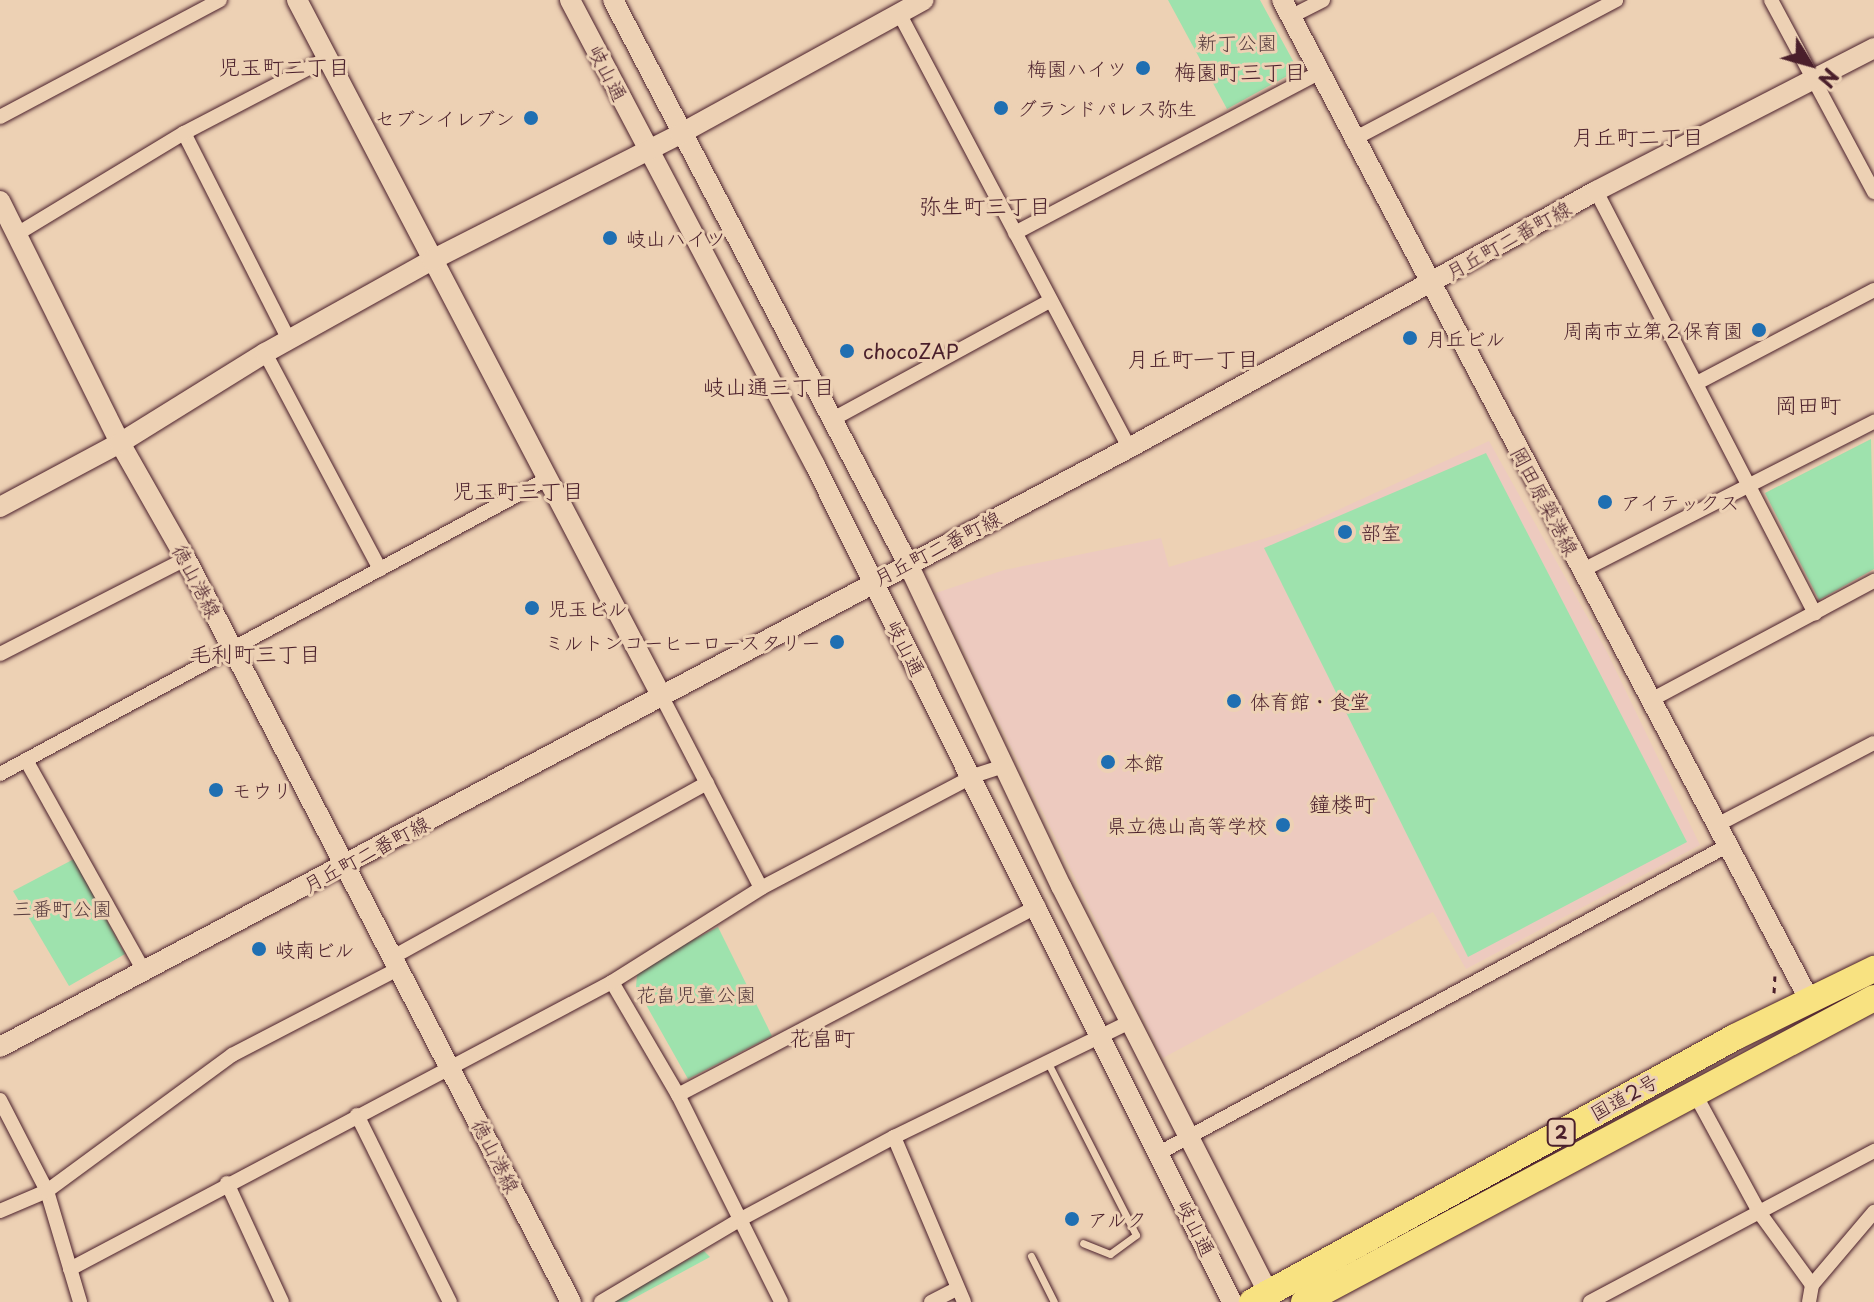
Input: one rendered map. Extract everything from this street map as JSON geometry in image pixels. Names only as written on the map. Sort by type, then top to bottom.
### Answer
[{"type":"highway","name":"国道2号","points":[[1262,1299],[1874,969]]},
{"type":"highway","name":"国道2号","points":[[1304,1302],[1874,998]]},
{"type":"street","points":[[0,117],[220,0]]},
{"type":"street","points":[[297,0],[545,480],[761,888]]},
{"type":"street","name":"岐山通","points":[[570,0],[973,776],[1038,906],[1098,1038],[1232,1302]]},
{"type":"street","name":"岐山通","points":[[613,0],[680,134],[908,564],[1003,766],[1189,1140],[1262,1299]]},
{"type":"street","points":[[0,507],[120,443],[265,353],[432,260],[680,134],[895,7],[924,0]]},
{"type":"street","points":[[1286,9],[1323,0]]},
{"type":"street","points":[[1352,140],[1616,0]]},
{"type":"street","points":[[1771,0],[1874,192]]},
{"type":"street","points":[[895,7],[1129,448]]},
{"type":"street","name":"岡田原築港線","points":[[1286,9],[1725,847],[1810,1001]]},
{"type":"street","name":"月丘町二番町線","points":[[0,1047],[1129,448],[1596,191],[1874,48]]},
{"type":"street","points":[[17,234],[184,133],[326,59]]},
{"type":"street","points":[[1015,233],[1318,73]]},
{"type":"street","points":[[184,133],[289,340]]},
{"type":"street","points":[[1596,191],[1751,485],[1815,614]]},
{"type":"street","name":"徳山港線","points":[[0,201],[120,443],[186,559],[449,1066],[563,1299]]},
{"type":"street","points":[[1697,383],[1874,290]]},
{"type":"street","points":[[833,419],[1051,300]]},
{"type":"street","points":[[265,353],[380,569]]},
{"type":"street","points":[[1581,571],[1874,422]]},
{"type":"street","points":[[0,774],[233,652],[545,480]]},
{"type":"street","points":[[0,654],[186,559]]},
{"type":"street","points":[[1649,701],[1874,581]]},
{"type":"street","points":[[1715,826],[1874,743]]},
{"type":"street","points":[[26,760],[143,969]]},
{"type":"street","points":[[70,1269],[227,1183],[612,982],[761,888],[973,776],[1003,766]]},
{"type":"street","points":[[0,1211],[47,1191],[232,1055],[707,783]]},
{"type":"street","points":[[1159,1153],[1189,1140],[1725,847]]},
{"type":"street","points":[[678,1095],[1038,906]]},
{"type":"street","points":[[612,982],[678,1095],[781,1302]]},
{"type":"street","points":[[601,1302],[741,1219],[894,1137],[1130,1022]]},
{"type":"street","points":[[1695,1094],[1759,1212],[1812,1285]]},
{"type":"street","points":[[0,1100],[47,1191],[80,1302]]},
{"type":"street","points":[[357,1115],[450,1302]]},
{"type":"street","points":[[894,1137],[964,1302]]},
{"type":"street","points":[[1590,1302],[1874,1151]]},
{"type":"street","points":[[227,1183],[282,1302]]},
{"type":"street","points":[[1809,1302],[1812,1285],[1874,1212]]},
{"type":"street","points":[[931,1302],[956,1289]]},
{"type":"lane","points":[[1048,1063],[1136,1235],[1110,1254],[1083,1243]]},
{"type":"lane","points":[[1031,1256],[1054,1302]]},
{"type":"path","points":[[1774,974],[1774,994]]},
{"type":"shaded area","points":[[1489,441],[1607,652],[1700,845],[1466,969],[1433,912],[1163,1058],[936,593],[1004,570],[1161,538],[1169,567],[1296,529]]},
{"type":"green space","name":"新丁公園","points":[[1168,0],[1260,0],[1298,70],[1227,109]]},
{"type":"green space","points":[[1871,439],[1874,569],[1819,600],[1765,493]]},
{"type":"green space","points":[[1486,453],[1687,842],[1468,957],[1264,548]]},
{"type":"green space","name":"三番町公園","points":[[74,859],[125,954],[69,986],[13,891]]},
{"type":"green space","name":"花畠児童公園","points":[[718,927],[772,1036],[688,1079],[636,987],[637,975],[644,965]]},
{"type":"green space","points":[[704,1251],[710,1257],[627,1302],[609,1302]]},
{"type":"place","name":"梅園ハイツ","points":[[1143,68]]},
{"type":"place","name":"グランドパレス弥生","points":[[1001,108]]},
{"type":"place","name":"セブンイレブン","points":[[531,118]]},
{"type":"place","name":"岐山ハイツ","points":[[610,238]]},
{"type":"place","name":"周南市立第２保育園","points":[[1759,330]]},
{"type":"place","name":"月丘ビル","points":[[1410,338]]},
{"type":"place","name":"chocoZAP","points":[[847,351]]},
{"type":"place","name":"アイテックス","points":[[1605,502]]},
{"type":"place","name":"部室","points":[[1345,532]]},
{"type":"place","name":"児玉ビル","points":[[532,608]]},
{"type":"place","name":"ミルトンコーヒーロースタリー","points":[[837,642]]},
{"type":"place","name":"体育館・食堂","points":[[1234,701]]},
{"type":"place","name":"本館","points":[[1108,762]]},
{"type":"place","name":"モウリ","points":[[216,790]]},
{"type":"place","name":"県立徳山高等学校","points":[[1283,825]]},
{"type":"place","name":"岐南ビル","points":[[259,949]]},
{"type":"place","name":"アルク","points":[[1072,1219]]},
{"type":"district","name":"児玉町二丁目","points":[[284,66]]},
{"type":"district","name":"梅園町三丁目","points":[[1240,71]]},
{"type":"district","name":"月丘町二丁目","points":[[1638,136]]},
{"type":"district","name":"弥生町三丁目","points":[[985,205]]},
{"type":"district","name":"月丘町一丁目","points":[[1193,358]]},
{"type":"district","name":"岐山通三丁目","points":[[769,386]]},
{"type":"district","name":"岡田町","points":[[1808,404]]},
{"type":"district","name":"児玉町三丁目","points":[[518,490]]},
{"type":"district","name":"毛利町三丁目","points":[[255,653]]},
{"type":"district","name":"鐘楼町","points":[[1342,803]]},
{"type":"district","name":"花畠町","points":[[822,1037]]}]
